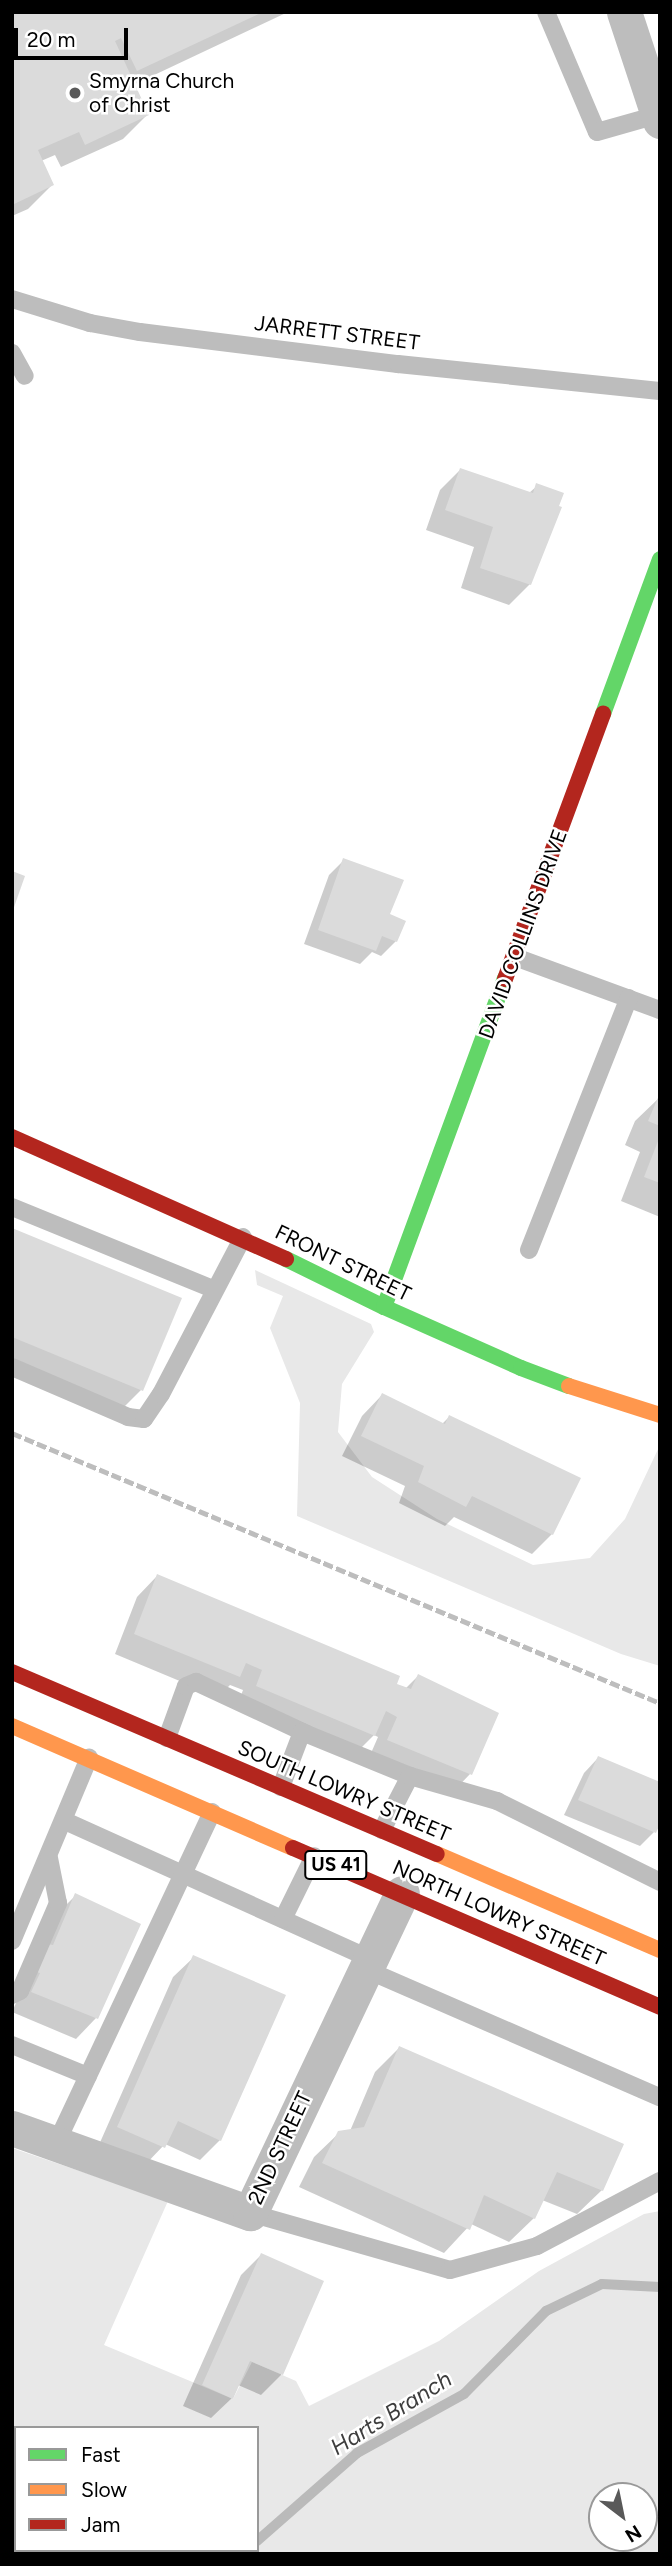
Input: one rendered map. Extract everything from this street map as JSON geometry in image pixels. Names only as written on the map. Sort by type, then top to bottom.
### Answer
[{"type":"street","points":[[624,12],[658,118]]},
{"type":"street","name":"DAVID COLLINS DRIVE","points":[[384,1307],[660,559]]},
{"type":"street","name":"FRONT STREET","points":[[12,1138],[243,1237],[384,1307],[521,1368],[623,1405],[660,1415]]},
{"type":"street","name":"SOUTH LOWRY STREET","points":[[12,1672],[660,1950]]},
{"type":"street","name":"NORTH LOWRY STREET","points":[[12,1726],[660,2007]]},
{"type":"street","name":"2ND STREET","points":[[12,2128],[55,2146],[250,2213],[402,1893]]},
{"type":"lane","points":[[547,12],[597,132],[658,118]]},
{"type":"lane","name":"JARRETT STREET","points":[[12,299],[90,323],[140,332],[345,355],[398,364],[660,391]]},
{"type":"lane","points":[[12,352],[25,376]]},
{"type":"lane","points":[[515,957],[660,1010]]},
{"type":"lane","points":[[529,1250],[629,999]]},
{"type":"lane","points":[[12,1207],[215,1290]]},
{"type":"lane","points":[[12,1367],[128,1417],[144,1419],[243,1237]]},
{"type":"lane","points":[[167,1738],[186,1686],[196,1682],[307,1734],[410,1776],[497,1801],[660,1882]]},
{"type":"lane","points":[[281,1787],[302,1732],[307,1734]]},
{"type":"lane","points":[[12,1941],[89,1759]]},
{"type":"lane","points":[[383,1830],[410,1776]]},
{"type":"lane","points":[[55,2146],[212,1812]]},
{"type":"lane","points":[[65,1821],[283,1919],[368,1964],[660,2097]]},
{"type":"lane","points":[[283,1919],[314,1856]]},
{"type":"lane","points":[[12,1995],[20,1991],[58,1903],[49,1858]]},
{"type":"lane","points":[[12,2045],[88,2076]]},
{"type":"lane","points":[[250,2213],[450,2270],[537,2246],[660,2181]]},
{"type":"shaded area","points":[[255,1270],[371,1324],[374,1332],[342,1384],[338,1432],[372,1477],[437,1519],[533,1565],[590,1558],[625,1519],[660,1445],[660,1666],[621,1654],[297,1516],[300,1403],[270,1328],[283,1296],[257,1285]]},
{"type":"shaded area","points":[[12,2148],[168,2201],[104,2345],[233,2399],[252,2362],[296,2381],[309,2406],[439,2341],[539,2271],[644,2214],[660,2211],[660,2554],[12,2554]]},
{"type":"building","name":"Smyrna Church of Christ","points":[[12,12],[263,12],[137,71],[121,38],[115,41],[149,115],[85,145],[79,132],[38,150],[54,185],[12,205]]},
{"type":"building","points":[[460,468],[533,493],[536,483],[564,493],[559,506],[562,507],[531,585],[480,568],[493,527],[445,510]]},
{"type":"building","points":[[343,858],[404,880],[390,914],[406,921],[397,942],[382,936],[376,951],[318,930]]},
{"type":"building","points":[[12,871],[25,876],[13,910],[12,910]]},
{"type":"building","points":[[660,1093],[660,1126],[648,1121]]},
{"type":"building","points":[[660,1136],[660,1183],[644,1177]]},
{"type":"building","points":[[12,1228],[182,1298],[143,1391],[12,1337]]},
{"type":"building","points":[[382,1393],[445,1424],[449,1415],[581,1478],[553,1535],[472,1496],[466,1507],[418,1482],[424,1466],[361,1436]]},
{"type":"building","points":[[157,1574],[400,1676],[397,1684],[411,1689],[418,1674],[499,1713],[472,1775],[387,1740],[397,1717],[386,1711],[375,1736],[256,1686],[262,1670],[246,1663],[240,1677],[134,1634]]},
{"type":"building","points":[[598,1756],[660,1782],[660,1824],[656,1833],[578,1800]]},
{"type":"building","points":[[75,1893],[141,1924],[98,2019],[31,1992],[40,1973],[34,1971],[47,1944],[53,1945]]},
{"type":"building","points":[[193,1955],[286,1995],[221,2141],[178,2121],[165,2148],[117,2127]]},
{"type":"building","points":[[399,2046],[624,2144],[603,2191],[557,2172],[535,2219],[484,2195],[470,2230],[322,2163],[338,2131],[364,2127]]},
{"type":"building","points":[[261,2253],[324,2281],[283,2375],[250,2361],[233,2399],[202,2385]]},
{"type":"waterway","name":"Harts Branch","points":[[259,2539],[357,2453],[464,2394],[546,2311],[602,2284],[660,2287]]},
{"type":"railway","points":[[12,1433],[660,1703]]},
{"type":"traffic: fast","points":[[603,714],[660,559]]},
{"type":"traffic: fast","points":[[384,1307],[505,979]]},
{"type":"traffic: fast","points":[[286,1259],[384,1307],[521,1368],[569,1386]]},
{"type":"traffic: slow","points":[[569,1386],[660,1415]]},
{"type":"traffic: slow","points":[[12,1726],[293,1848]]},
{"type":"traffic: slow","points":[[437,1854],[660,1950]]},
{"type":"traffic: jam","points":[[505,979],[603,714]]},
{"type":"traffic: jam","points":[[12,1137],[286,1259]]},
{"type":"traffic: jam","points":[[12,1672],[437,1854]]},
{"type":"traffic: jam","points":[[293,1848],[660,2007]]},
{"type":"place","name":"Smyrna Church of Christ","points":[[75,93]]}]
